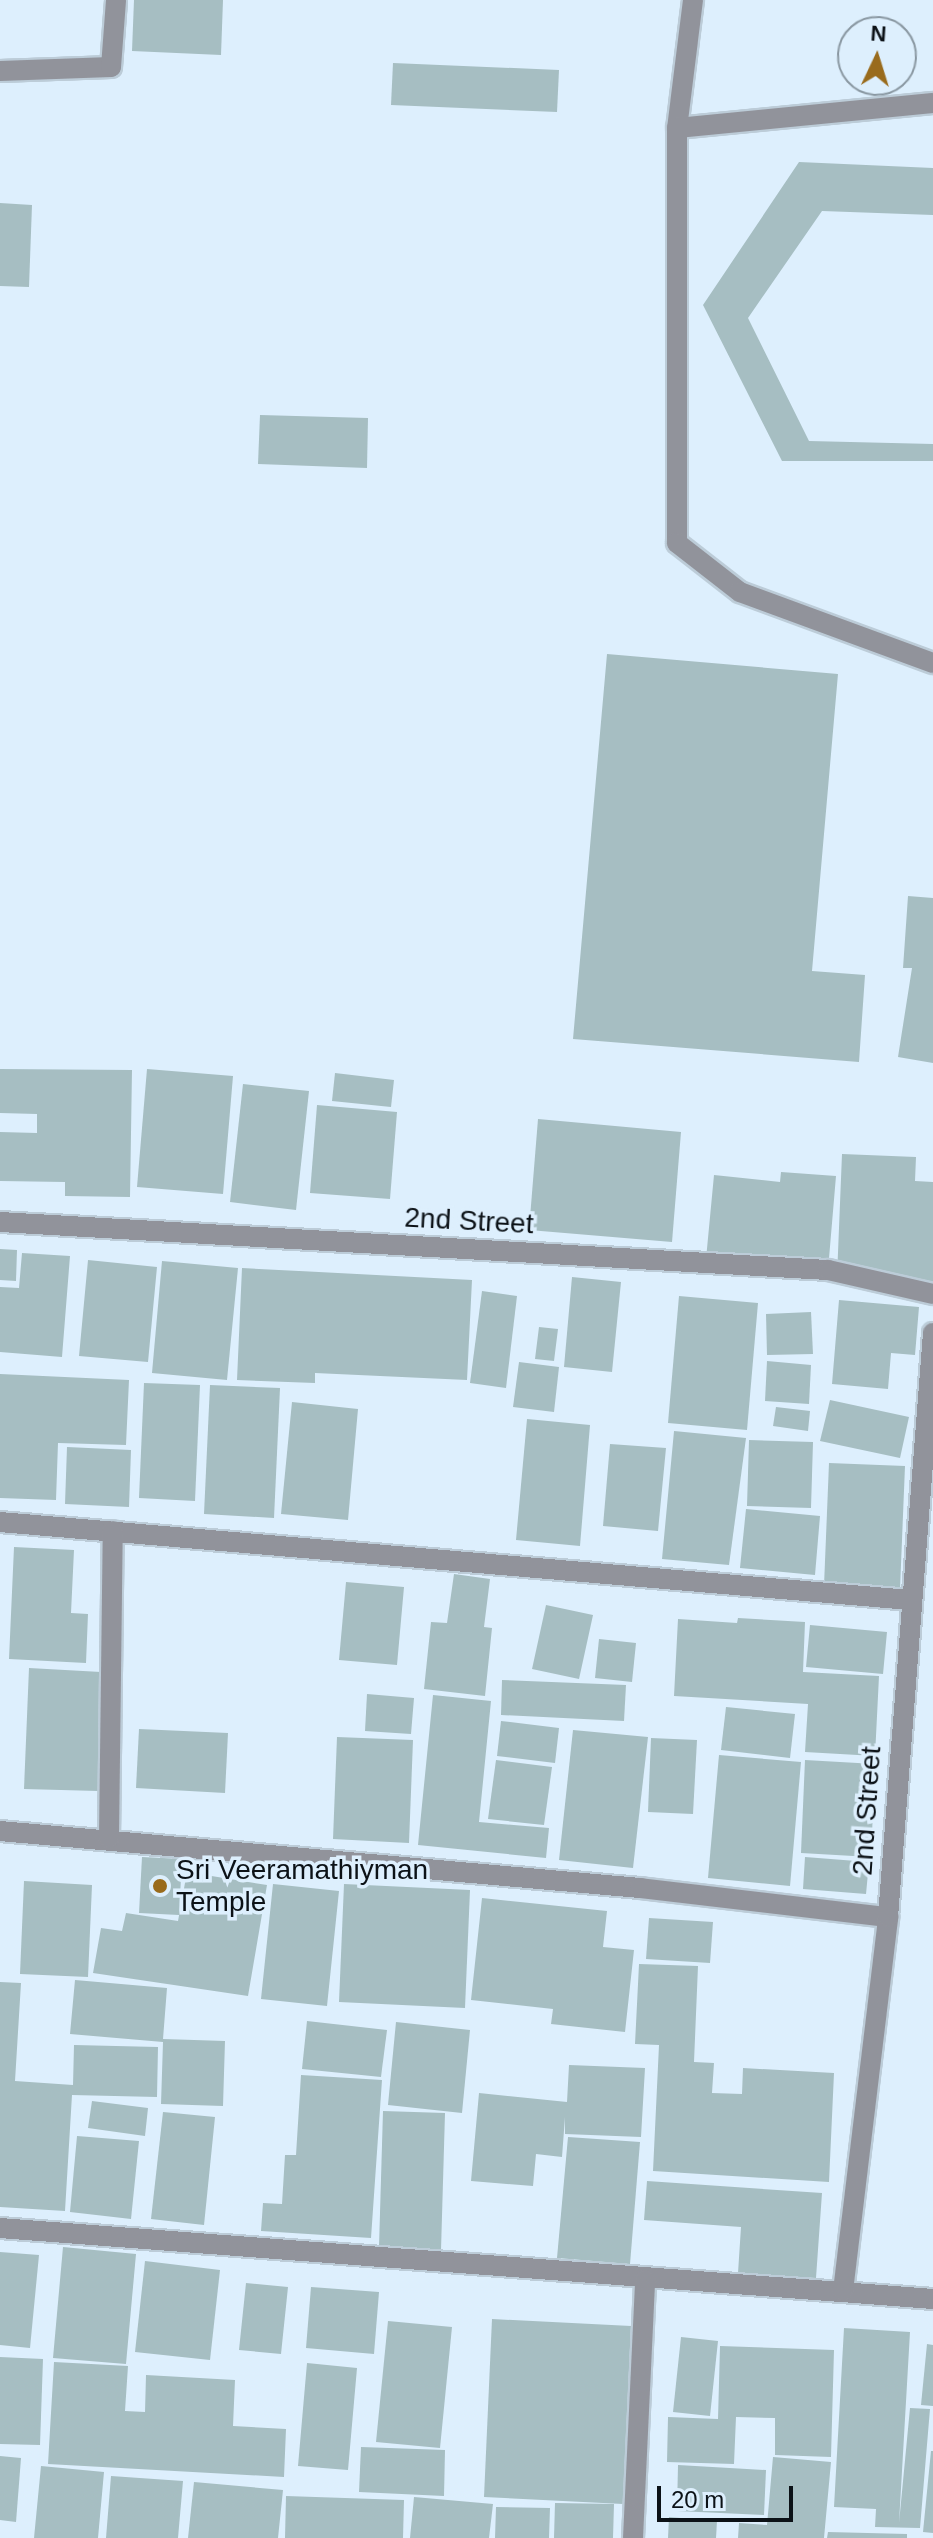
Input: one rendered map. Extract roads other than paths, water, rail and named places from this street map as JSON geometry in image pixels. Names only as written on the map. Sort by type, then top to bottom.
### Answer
[{"type":"street","points":[[0,71],[111,67],[116,0]]},
{"type":"street","points":[[693,0],[677,128],[677,543],[740,592],[933,663]]},
{"type":"street","points":[[677,128],[933,103]]},
{"type":"street","name":"2nd Street","points":[[0,1222],[828,1270],[933,1294]]},
{"type":"street","name":"2nd Street","points":[[843,2291],[888,1917],[909,1600],[933,1333]]},
{"type":"street","points":[[0,1522],[909,1600]]},
{"type":"street","points":[[109,1838],[113,1531]]},
{"type":"street","points":[[0,1831],[109,1838],[888,1917]]},
{"type":"street","points":[[0,2228],[645,2280],[933,2299]]},
{"type":"street","points":[[633,2538],[645,2280]]},
{"type":"place","name":"Sri Veeramathiyman Temple","points":[[160,1886]]}]
